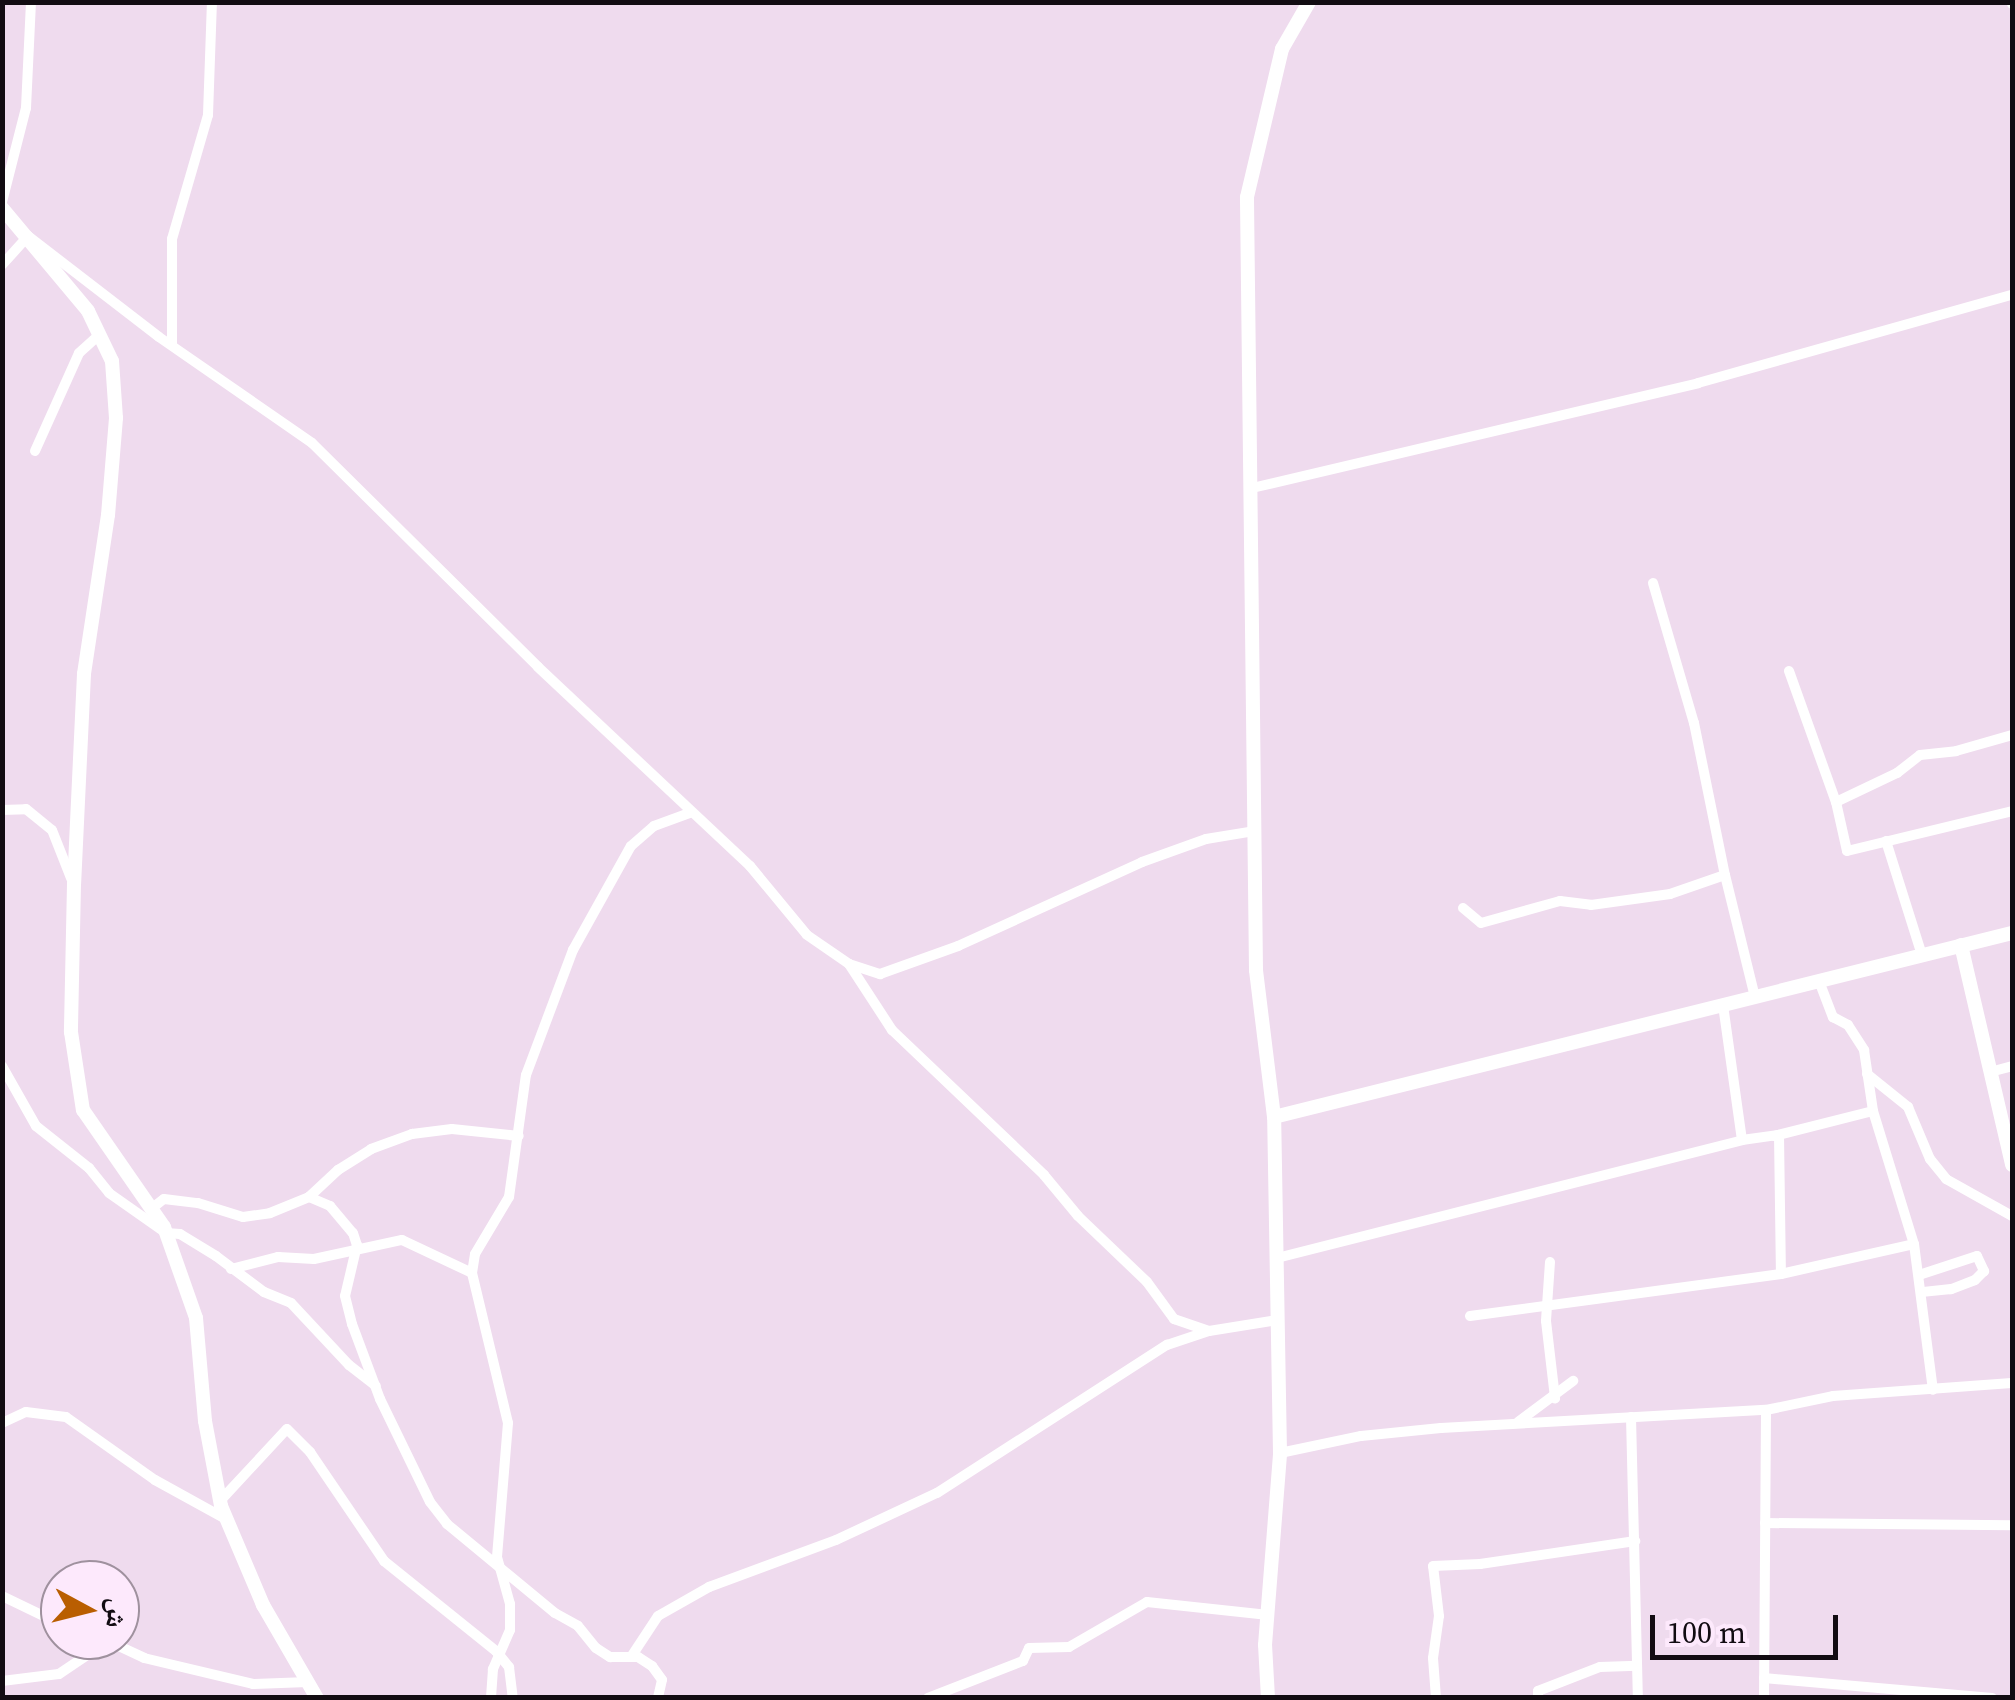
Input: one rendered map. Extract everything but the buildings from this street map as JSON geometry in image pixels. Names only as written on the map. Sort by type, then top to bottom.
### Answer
[{"type":"street","points":[[31,2],[26,108],[2,205],[88,311],[112,361],[116,418],[108,515],[84,674],[71,1032],[83,1110],[166,1233],[196,1318],[205,1422],[226,1520],[263,1606],[317,1698]]},
{"type":"street","points":[[172,345],[172,239],[208,115],[212,2]]},
{"type":"street","points":[[1268,1698],[1268,1614],[1280,1454],[1274,1118],[1256,970],[1247,197],[1282,49],[1309,2]]},
{"type":"street","points":[[28,236],[172,345],[312,443],[750,866],[807,935],[849,964],[880,974],[958,946],[1142,862],[1206,839],[1255,831]]},
{"type":"street","points":[[2,264],[28,236]]},
{"type":"street","points":[[1252,488],[1698,383],[2012,295]]},
{"type":"street","points":[[35,451],[79,353],[100,334]]},
{"type":"street","points":[[1653,583],[1694,723],[1755,997]]},
{"type":"street","points":[[1788,671],[1836,802],[1847,851],[2012,811]]},
{"type":"street","points":[[1836,802],[1897,773],[1920,755],[1956,751],[2012,735]]},
{"type":"street","points":[[2,810],[26,809],[52,830],[74,884]]},
{"type":"street","points":[[491,1698],[498,1654],[510,1630],[510,1604],[498,1568],[508,1423],[472,1273],[475,1254],[510,1197],[526,1074],[574,950],[630,846],[654,826],[692,812]]},
{"type":"street","points":[[1886,841],[1922,955]]},
{"type":"street","points":[[1463,908],[1482,923],[1560,901],[1591,905],[1670,894],[1725,875]]},
{"type":"street","points":[[1274,1118],[2012,932]]},
{"type":"street","points":[[1961,945],[2012,1165]]},
{"type":"street","points":[[849,964],[892,1030],[1044,1174],[1078,1216],[1147,1282],[1174,1320],[1209,1331]]},
{"type":"street","points":[[1819,981],[1834,1016],[1848,1025],[1864,1050],[1873,1111],[1914,1244],[1933,1390]]},
{"type":"street","points":[[1723,1005],[1742,1140]]},
{"type":"street","points":[[2,1066],[36,1126],[89,1168],[109,1193],[166,1233],[180,1234],[302,1312],[348,1365],[376,1386]]},
{"type":"street","points":[[1990,1072],[2012,1066]]},
{"type":"street","points":[[1867,1074],[1908,1107],[1930,1159],[1946,1179],[2012,1216]]},
{"type":"street","points":[[1276,1258],[1742,1140],[1774,1136],[1873,1111]]},
{"type":"street","points":[[151,1208],[164,1199],[198,1203],[243,1217],[270,1213],[309,1197],[338,1170],[371,1149],[412,1134],[452,1129],[518,1136]]},
{"type":"street","points":[[1774,1136],[1778,1135],[1781,1274]]},
{"type":"street","points":[[309,1197],[330,1206],[354,1233],[356,1250],[345,1296],[376,1386],[430,1502],[447,1524],[498,1568],[578,1626],[596,1648],[610,1657],[631,1657],[652,1666],[662,1680],[658,1698]]},
{"type":"street","points":[[231,1269],[278,1257],[314,1259],[402,1240],[472,1273]]},
{"type":"street","points":[[1470,1316],[1781,1274],[1914,1244]]},
{"type":"street","points":[[1919,1275],[1977,1256],[1984,1271],[1984,1276],[1950,1289],[1921,1292]]},
{"type":"street","points":[[1550,1262],[1547,1307],[1555,1398]]},
{"type":"street","points":[[631,1657],[658,1616],[709,1587],[836,1540],[938,1493],[1167,1345],[1209,1331],[1278,1320]]},
{"type":"street","points":[[1513,1424],[1555,1398],[1573,1380]]},
{"type":"street","points":[[1280,1454],[1361,1436],[1766,1410],[1832,1396],[2012,1383]]},
{"type":"street","points":[[1764,1698],[1766,1410]]},
{"type":"street","points":[[2,1423],[26,1412],[66,1417],[155,1480],[226,1520]]},
{"type":"street","points":[[1631,1416],[1638,1698]]},
{"type":"street","points":[[220,1501],[287,1428],[310,1452],[384,1561],[498,1654],[509,1668],[513,1698]]},
{"type":"street","points":[[1766,1523],[2012,1525]]},
{"type":"street","points":[[1436,1698],[1432,1658],[1439,1616],[1433,1566],[1480,1564],[1634,1541]]},
{"type":"street","points":[[2,1596],[40,1614]]},
{"type":"street","points":[[928,1698],[1023,1661],[1029,1648],[1069,1647],[1147,1602],[1268,1614]]},
{"type":"street","points":[[140,1656],[253,1684],[308,1682]]},
{"type":"street","points":[[2,1681],[59,1674],[79,1660]]},
{"type":"street","points":[[1538,1698],[1538,1692],[1600,1667],[1637,1666]]},
{"type":"street","points":[[1764,1678],[1897,1694],[1992,1698]]}]
